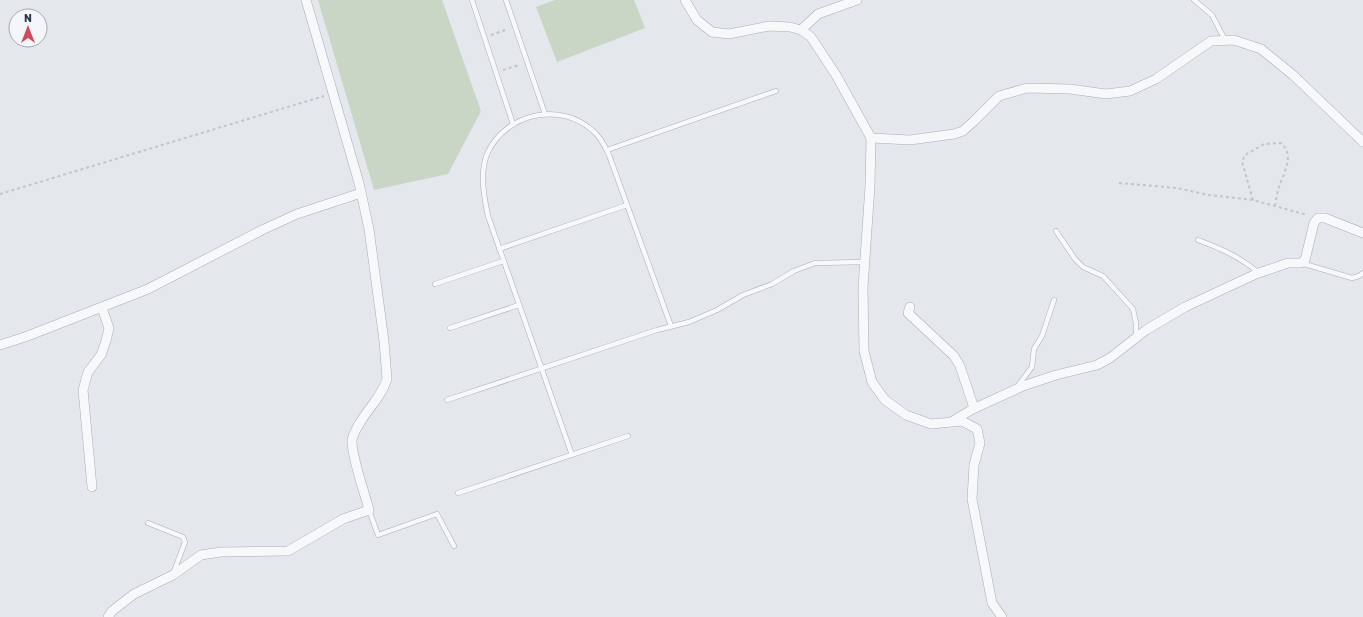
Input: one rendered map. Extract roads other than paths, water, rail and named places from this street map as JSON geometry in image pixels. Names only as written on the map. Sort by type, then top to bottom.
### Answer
[{"type":"street","points":[[108,617],[112,611],[134,594],[173,575],[201,555],[222,552],[288,551],[344,519],[369,510],[356,465],[352,441],[360,422],[382,393],[387,379],[384,341],[369,228],[361,193],[306,0]]},
{"type":"street","points":[[685,0],[697,20],[712,32],[729,34],[769,26],[801,30],[811,37],[836,75],[871,138],[863,287],[864,351],[872,382],[885,400],[906,415],[931,424],[962,421],[977,429],[980,442],[974,465],[972,500],[992,603],[1002,617]]},
{"type":"street","points":[[801,30],[818,14],[854,3],[857,0]]},
{"type":"street","points":[[871,138],[910,140],[954,134],[963,131],[999,96],[1027,88],[1070,89],[1106,94],[1130,91],[1156,79],[1211,41],[1234,40],[1262,49],[1293,75],[1363,142]]},
{"type":"street","points":[[0,345],[102,308],[148,289],[262,230],[297,214],[361,193]]},
{"type":"street","points":[[952,422],[974,408],[1013,391],[1056,375],[1097,365],[1110,358],[1146,330],[1185,307],[1259,273],[1288,263],[1301,264],[1305,260],[1314,224],[1318,218],[1325,218],[1363,233]]},
{"type":"street","points":[[910,307],[908,313],[954,356],[960,366],[974,408]]},
{"type":"street","points":[[92,487],[83,390],[88,372],[101,354],[109,328],[102,308]]},
{"type":"lane","points":[[472,0],[513,124]]},
{"type":"lane","points":[[506,0],[545,114]]},
{"type":"lane","points":[[1194,0],[1212,15],[1225,40]]},
{"type":"lane","points":[[607,150],[776,91]]},
{"type":"lane","points":[[572,455],[488,216],[483,176],[487,153],[498,136],[513,124],[526,118],[545,114],[558,115],[577,121],[592,130],[607,150],[671,326]]},
{"type":"lane","points":[[499,249],[627,205]]},
{"type":"lane","points":[[1056,231],[1075,259],[1084,267],[1103,276],[1133,309],[1136,323],[1136,338]]},
{"type":"lane","points":[[1198,240],[1227,251],[1245,261],[1259,273]]},
{"type":"lane","points":[[435,284],[503,260]]},
{"type":"lane","points":[[447,400],[671,326],[688,322],[717,310],[743,295],[772,284],[794,271],[815,263],[865,262]]},
{"type":"lane","points":[[1301,264],[1352,278],[1363,273]]},
{"type":"lane","points":[[1013,391],[1032,367],[1034,349],[1042,336],[1054,300]]},
{"type":"lane","points":[[450,328],[519,305]]},
{"type":"lane","points":[[458,493],[628,436]]},
{"type":"lane","points":[[369,510],[378,535],[437,514],[454,546]]},
{"type":"lane","points":[[148,523],[183,537],[184,542],[173,575]]}]
